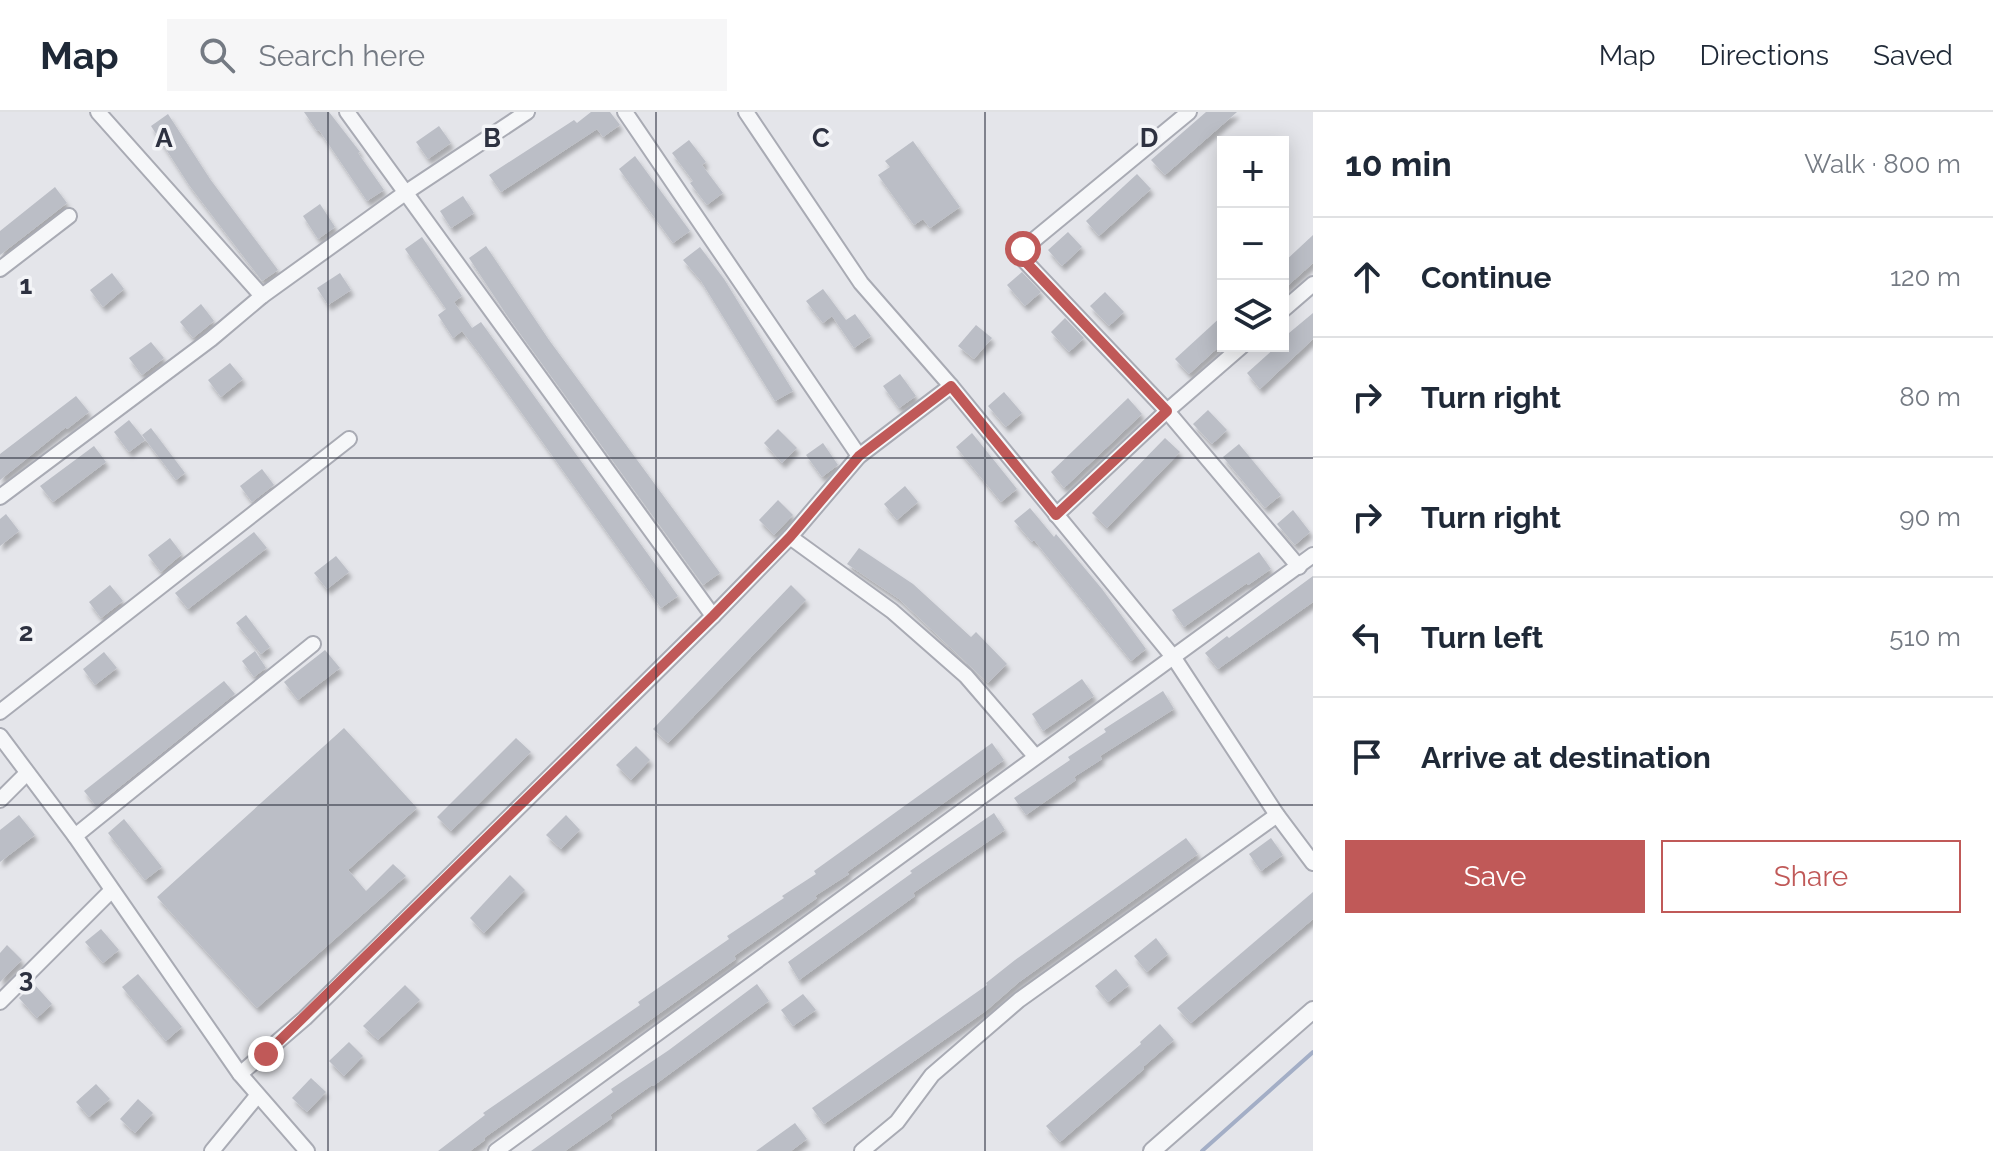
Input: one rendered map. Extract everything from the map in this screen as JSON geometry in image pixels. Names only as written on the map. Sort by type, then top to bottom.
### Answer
[{"type":"street","points":[[98,112],[262,296]]},
{"type":"street","points":[[347,112],[713,616]]},
{"type":"street","points":[[0,497],[211,339],[262,296],[405,193],[527,112]]},
{"type":"street","points":[[625,112],[859,456]]},
{"type":"street","points":[[746,112],[861,283],[951,386],[1174,658],[1277,815],[1313,863]]},
{"type":"street","points":[[1189,112],[1023,249],[1022,258],[1167,411],[1299,567]]},
{"type":"street","points":[[0,269],[69,216]]},
{"type":"street","points":[[1289,305],[1313,284]]},
{"type":"street","points":[[1056,515],[1235,352]]},
{"type":"street","points":[[240,1074],[305,1018],[713,616],[790,537],[859,456],[951,386]]},
{"type":"street","points":[[0,712],[349,439]]},
{"type":"street","points":[[790,537],[892,611],[966,676],[1035,756]]},
{"type":"street","points":[[496,1151],[1313,555]]},
{"type":"street","points":[[75,836],[313,644]]},
{"type":"street","points":[[0,736],[75,836],[240,1074],[307,1151]]},
{"type":"street","points":[[0,800],[27,773]]},
{"type":"street","points":[[862,1151],[897,1122],[932,1075],[1019,1000],[1277,815]]},
{"type":"street","points":[[0,1002],[111,891]]},
{"type":"street","points":[[1152,1151],[1313,1010]]},
{"type":"street","points":[[212,1151],[257,1096]]},
{"type":"building","points":[[304,112],[329,112],[384,190],[367,201]]},
{"type":"building","points":[[591,112],[610,112],[620,125],[603,137],[597,129],[501,192],[489,175]]},
{"type":"building","points":[[1206,112],[1237,112],[1165,175],[1151,160]]},
{"type":"building","points":[[168,114],[210,179],[278,270],[262,281],[189,185],[151,126]]},
{"type":"building","points":[[439,126],[451,143],[428,159],[416,142]]},
{"type":"building","points":[[689,140],[706,162],[702,165],[723,193],[707,205],[672,153]]},
{"type":"building","points":[[913,141],[960,207],[930,228],[923,219],[914,225],[878,175],[890,167],[885,161]]},
{"type":"building","points":[[635,156],[690,231],[673,243],[619,169]]},
{"type":"building","points":[[1137,174],[1151,189],[1099,236],[1086,221]]},
{"type":"building","points":[[55,187],[67,203],[0,255],[0,231]]},
{"type":"building","points":[[463,196],[474,213],[451,228],[440,211]]},
{"type":"building","points":[[320,204],[335,227],[318,239],[303,216]]},
{"type":"building","points":[[1068,232],[1082,247],[1062,266],[1048,250]]},
{"type":"building","points":[[1313,235],[1313,263],[1289,285],[1289,257]]},
{"type":"building","points":[[422,237],[462,296],[454,302],[472,328],[481,322],[678,596],[661,608],[462,331],[453,338],[438,315],[446,309],[405,249]]},
{"type":"building","points":[[486,246],[549,340],[720,573],[703,585],[508,317],[469,258]]},
{"type":"building","points":[[700,247],[724,279],[793,391],[775,401],[701,281],[683,260]]},
{"type":"building","points":[[1022,272],[1041,292],[1025,306],[1007,285]]},
{"type":"building","points":[[112,273],[124,289],[103,307],[90,290]]},
{"type":"building","points":[[340,273],[351,290],[328,305],[317,288]]},
{"type":"building","points":[[823,289],[846,320],[855,314],[871,336],[854,348],[832,316],[823,323],[806,301]]},
{"type":"building","points":[[1105,292],[1124,312],[1109,326],[1090,306]]},
{"type":"building","points":[[201,304],[214,321],[193,338],[180,322]]},
{"type":"building","points":[[1313,313],[1313,339],[1260,389],[1247,373],[1270,352],[1289,352],[1289,333]]},
{"type":"building","points":[[1065,318],[1084,338],[1069,352],[1051,332]]},
{"type":"building","points":[[1217,320],[1217,348],[1189,374],[1175,359]]},
{"type":"building","points":[[976,325],[992,338],[974,359],[958,346]]},
{"type":"building","points":[[151,342],[164,358],[142,375],[129,358]]},
{"type":"building","points":[[230,363],[243,379],[221,397],[208,380]]},
{"type":"building","points":[[900,374],[916,396],[899,408],[883,386]]},
{"type":"building","points":[[1004,392],[1022,413],[1006,427],[988,406]]},
{"type":"building","points":[[76,396],[89,412],[0,480],[0,454]]},
{"type":"building","points":[[1128,398],[1142,414],[1064,488],[1051,472]]},
{"type":"building","points":[[1208,410],[1227,430],[1212,444],[1193,424]]},
{"type":"building","points":[[129,420],[145,440],[129,452],[114,432]]},
{"type":"building","points":[[151,428],[185,473],[176,480],[142,435]]},
{"type":"building","points":[[778,429],[797,448],[782,463],[764,443]]},
{"type":"building","points":[[972,433],[1017,489],[1001,502],[956,447]]},
{"type":"building","points":[[1165,438],[1180,452],[1107,528],[1092,513]]},
{"type":"building","points":[[823,443],[838,465],[822,477],[806,455]]},
{"type":"building","points":[[1239,444],[1281,495],[1265,508],[1223,457]]},
{"type":"building","points":[[94,446],[106,462],[53,502],[40,486]]},
{"type":"building","points":[[262,469],[274,485],[252,502],[240,486]]},
{"type":"building","points":[[905,486],[918,502],[897,520],[884,504]]},
{"type":"building","points":[[778,500],[793,515],[774,535],[759,520]]},
{"type":"building","points":[[1030,508],[1102,589],[1146,649],[1131,661],[1034,540],[1032,542],[1014,521]]},
{"type":"building","points":[[1293,510],[1310,532],[1295,545],[1277,524]]},
{"type":"building","points":[[6,514],[19,531],[0,546],[0,519]]},
{"type":"building","points":[[254,532],[267,548],[188,609],[175,593]]},
{"type":"building","points":[[170,538],[182,554],[161,572],[148,555]]},
{"type":"building","points":[[859,548],[913,584],[971,637],[976,632],[1007,664],[988,683],[899,599],[847,564]]},
{"type":"building","points":[[1259,552],[1271,569],[1184,627],[1172,610]]},
{"type":"building","points":[[336,556],[349,572],[327,589],[314,573]]},
{"type":"building","points":[[1313,576],[1313,602],[1218,669],[1205,653]]},
{"type":"building","points":[[110,585],[123,601],[101,618],[89,602]]},
{"type":"building","points":[[791,585],[806,600],[668,743],[653,729]]},
{"type":"building","points":[[246,615],[270,647],[261,654],[236,623]]},
{"type":"building","points":[[325,650],[340,668],[298,700],[284,682]]},
{"type":"building","points":[[255,651],[266,668],[254,677],[242,661]]},
{"type":"building","points":[[104,652],[117,668],[95,685],[83,669]]},
{"type":"building","points":[[1082,679],[1094,696],[1043,731],[1032,714]]},
{"type":"building","points":[[224,681],[235,694],[96,806],[84,791]]},
{"type":"building","points":[[1163,691],[1174,709],[1100,756],[1102,759],[1074,777],[1076,780],[1026,815],[1014,798],[1070,760],[1068,757],[1106,732],[1104,729]]},
{"type":"building","points":[[344,728],[417,808],[348,870],[366,891],[393,864],[406,876],[257,1008],[157,897]]},
{"type":"building","points":[[516,738],[531,752],[451,831],[437,817]]},
{"type":"building","points":[[992,743],[1004,760],[847,872],[849,874],[815,896],[817,898],[734,956],[736,959],[470,1151],[438,1151],[485,1115],[483,1113],[640,1005],[638,1002],[816,874],[814,871]]},
{"type":"building","points":[[636,746],[650,760],[631,780],[616,765]]},
{"type":"building","points":[[994,813],[1005,830],[913,893],[915,896],[799,980],[788,962]]},
{"type":"building","points":[[19,815],[35,835],[0,862],[0,830]]},
{"type":"building","points":[[566,815],[580,830],[561,849],[546,835]]},
{"type":"building","points":[[124,819],[162,867],[145,880],[108,833]]},
{"type":"building","points":[[1186,838],[1198,854],[1019,982],[987,1010],[824,1124],[812,1108],[987,985],[1015,960]]},
{"type":"building","points":[[1271,838],[1283,855],[1261,871],[1249,854]]},
{"type":"building","points":[[510,875],[525,890],[484,933],[470,918]]},
{"type":"building","points":[[1313,892],[1313,919],[1191,1023],[1177,1008]]},
{"type":"building","points":[[101,929],[119,950],[103,963],[85,942]]},
{"type":"building","points":[[1156,938],[1168,954],[1147,972],[1134,956]]},
{"type":"building","points":[[7,945],[22,960],[0,982],[0,953]]},
{"type":"building","points":[[1116,969],[1129,985],[1108,1002],[1095,986]]},
{"type":"building","points":[[138,974],[182,1027],[166,1041],[122,987]]},
{"type":"building","points":[[34,984],[52,1004],[37,1018],[19,998]]},
{"type":"building","points":[[757,984],[769,1001],[610,1115],[612,1118],[565,1151],[531,1151],[613,1092],[611,1089]]},
{"type":"building","points":[[405,985],[420,1000],[378,1040],[363,1026]]},
{"type":"building","points":[[803,994],[816,1010],[793,1026],[781,1010]]},
{"type":"building","points":[[1160,1024],[1174,1040],[1060,1142],[1046,1126]]},
{"type":"building","points":[[349,1042],[363,1056],[344,1076],[329,1061]]},
{"type":"building","points":[[311,1078],[326,1092],[307,1112],[292,1098]]},
{"type":"building","points":[[96,1084],[110,1099],[89,1117],[76,1102]]},
{"type":"building","points":[[138,1099],[153,1113],[135,1133],[120,1119]]},
{"type":"building","points":[[795,1123],[807,1139],[791,1151],[756,1151]]},
{"type":"waterway","points":[[1202,1151],[1313,1052]]},
{"type":"route","points":[[266,1054],[713,616],[790,537],[859,456],[951,386],[1056,515],[1167,411],[1022,258],[1023,249]]}]
